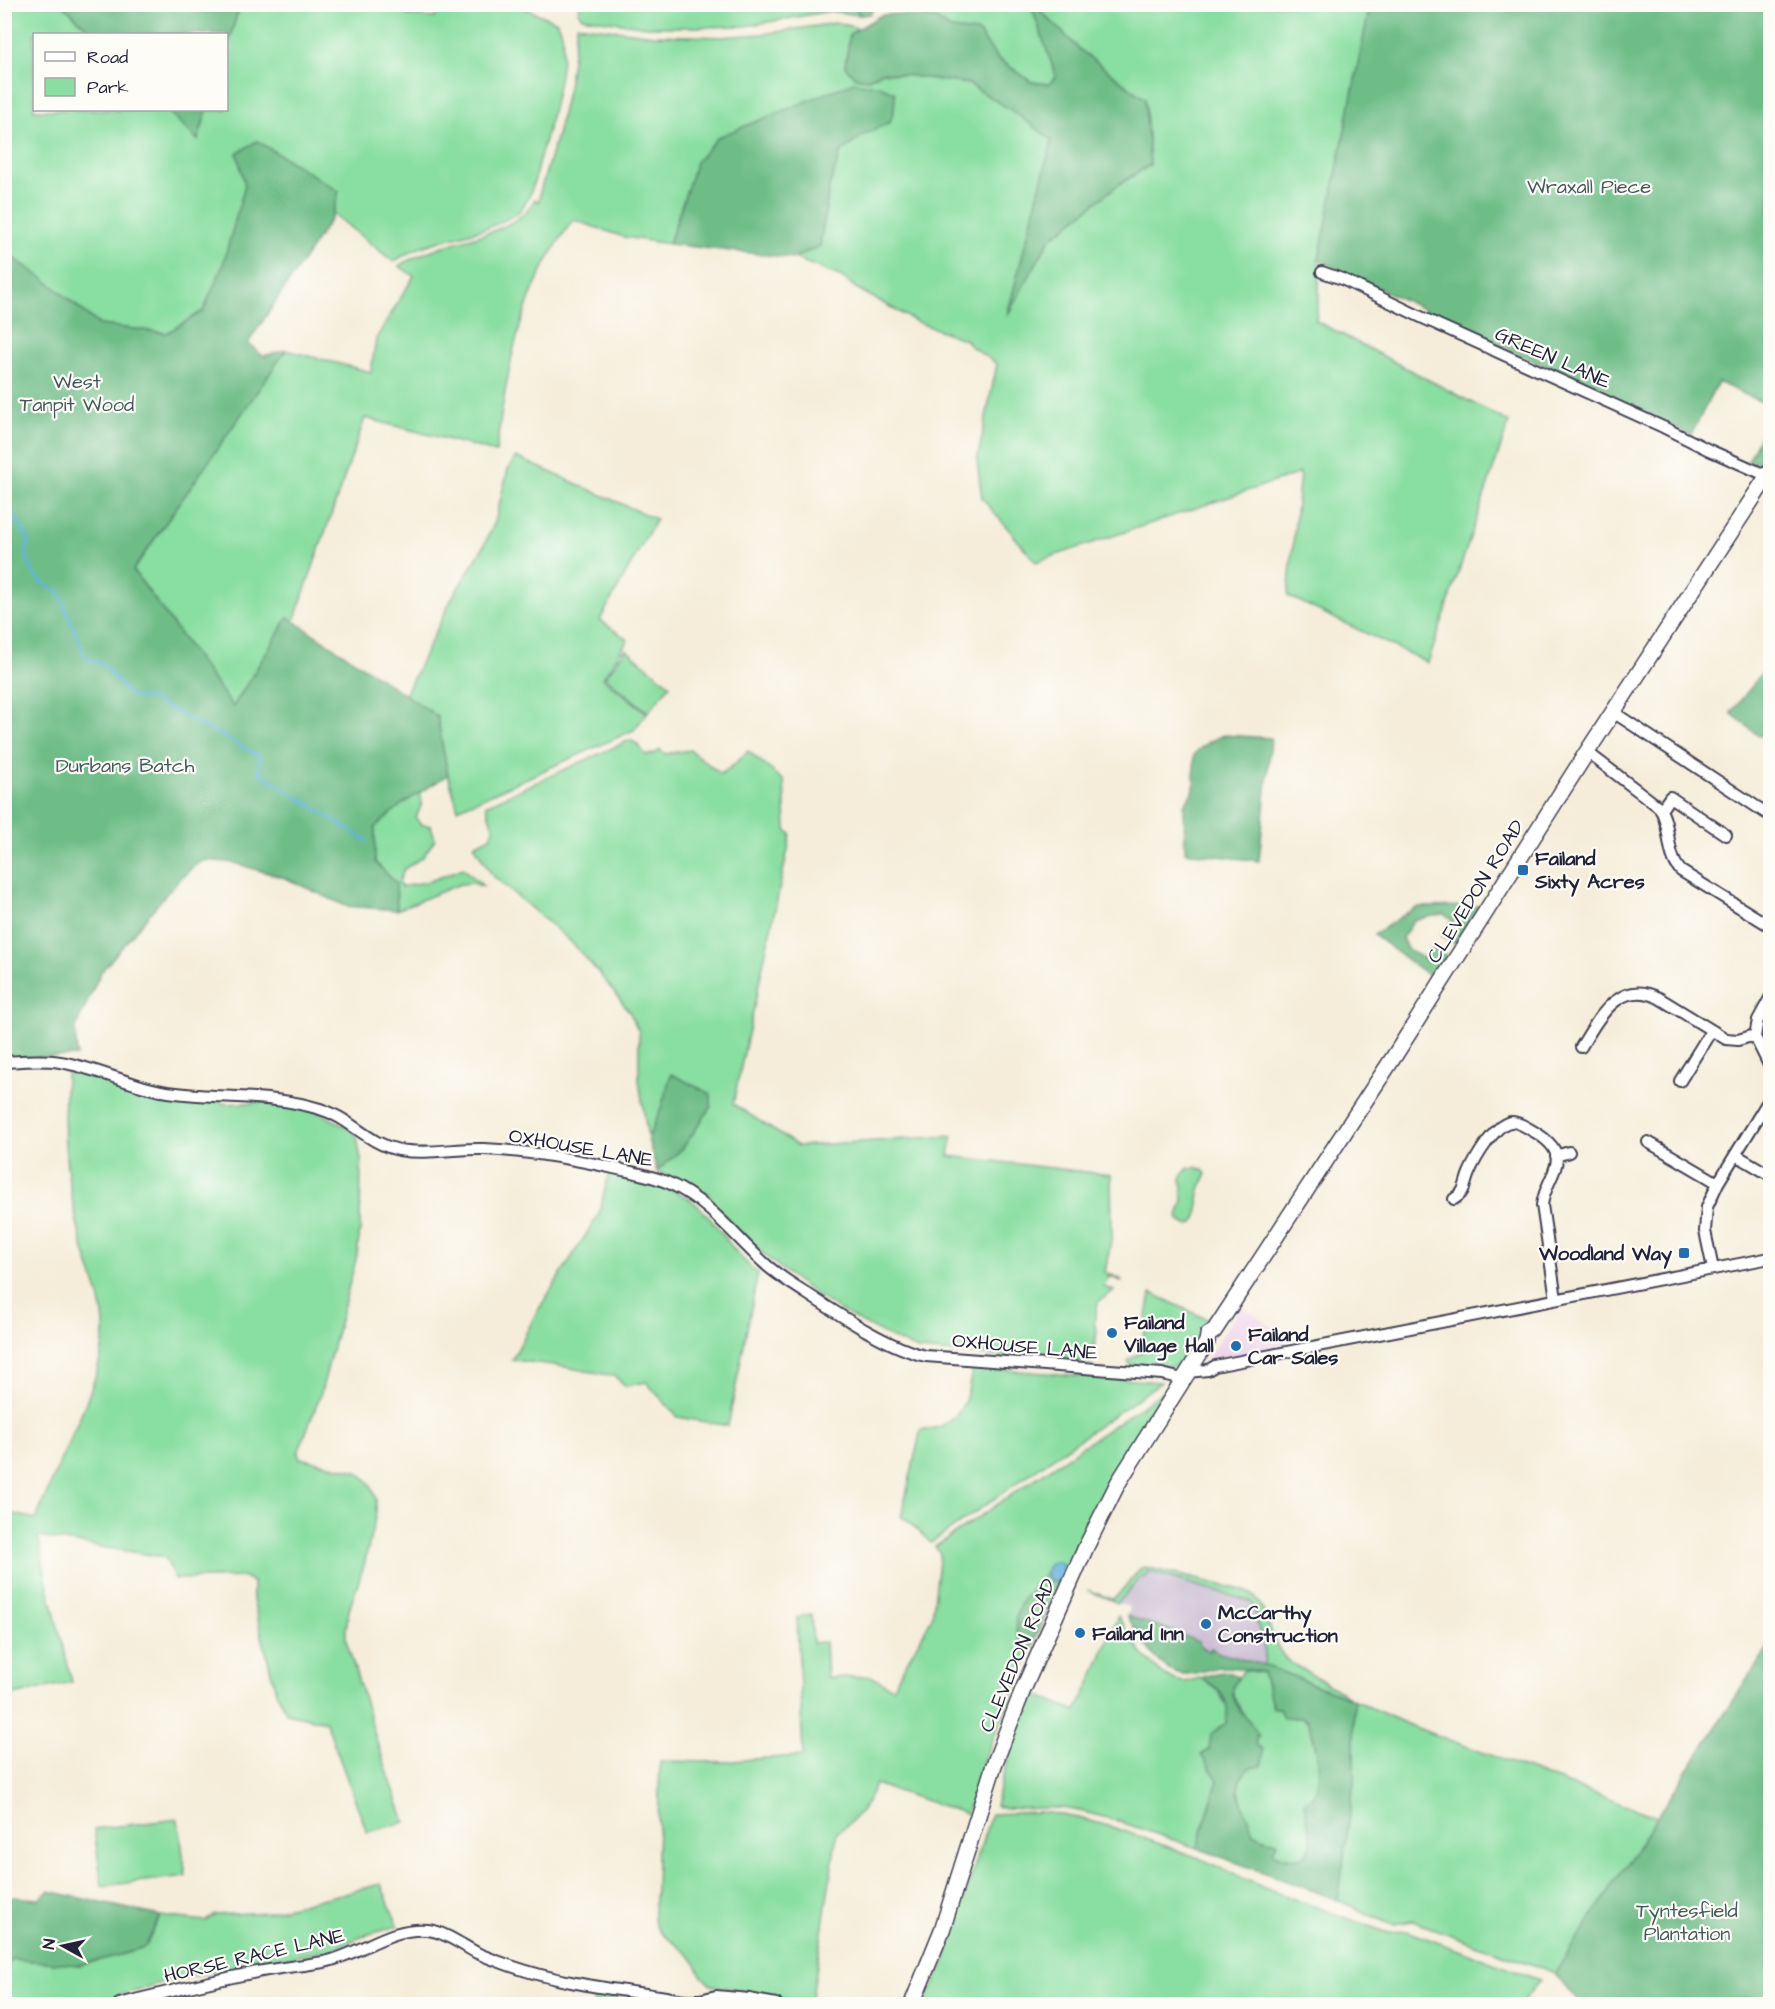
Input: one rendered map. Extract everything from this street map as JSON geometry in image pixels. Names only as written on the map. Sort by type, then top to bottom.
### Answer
[{"type":"main road","name":"CLEVEDON ROAD","points":[[912,2004],[942,1930],[987,1784],[1026,1682],[1118,1483],[1210,1337],[1395,1055],[1587,752],[1769,474]]},
{"type":"street","name":"GREEN LANE","points":[[1322,273],[1342,279],[1709,450],[1769,474]]},
{"type":"street","points":[[1613,712],[1766,813]]},
{"type":"street","points":[[1587,752],[1661,810],[1674,862],[1681,871],[1770,926]]},
{"type":"street","points":[[1661,810],[1670,797],[1726,835]]},
{"type":"street","points":[[1581,1041],[1610,1006],[1621,997],[1637,992],[1648,993],[1659,998],[1712,1031],[1733,1040],[1742,1040],[1755,1035]]},
{"type":"street","points":[[1770,998],[1759,1017],[1755,1035],[1770,1067]]},
{"type":"street","points":[[1680,1074],[1712,1031]]},
{"type":"street","name":"OXHOUSE LANE","points":[[4,1062],[40,1060],[61,1062],[149,1089],[227,1097],[256,1097],[303,1104],[339,1116],[374,1142],[399,1150],[421,1152],[486,1149],[526,1153],[582,1161],[654,1177],[676,1186],[701,1201],[763,1263],[786,1280],[849,1320],[910,1352],[926,1356],[1162,1374],[1188,1372]]},
{"type":"street","points":[[1713,1269],[1705,1218],[1710,1200],[1770,1098]]},
{"type":"street","points":[[1454,1199],[1468,1194],[1471,1168],[1493,1133],[1504,1124],[1516,1122],[1537,1133],[1551,1145],[1556,1156],[1553,1177],[1542,1205],[1556,1299]]},
{"type":"street","points":[[1648,1142],[1673,1162],[1718,1183]]},
{"type":"street","points":[[1556,1156],[1569,1152]]},
{"type":"street","points":[[1736,1155],[1770,1175]]},
{"type":"street","points":[[1188,1372],[1208,1370],[1215,1366],[1770,1258]]},
{"type":"street","name":"HORSE RACE LANE","points":[[119,2004],[252,1973],[325,1962],[388,1936],[411,1930],[430,1930],[480,1954],[570,1983],[685,2000],[716,1996],[776,2004]]},
{"type":"shaded area","points":[[1241,1306],[1280,1332],[1285,1346],[1211,1360],[1209,1356]]},
{"type":"shaded area","name":"McCarthy Construction","points":[[1148,1571],[1252,1602],[1265,1652],[1264,1665],[1219,1653],[1211,1648],[1210,1651],[1200,1647],[1198,1642],[1175,1632],[1127,1616],[1129,1607],[1118,1603]]},
{"type":"green space","points":[[580,4],[853,4],[860,15],[830,11],[746,26],[648,27],[582,17],[578,12]]},
{"type":"green space","points":[[5,5],[63,5],[92,33],[33,33],[33,111],[168,111],[198,140],[207,111],[228,111],[228,44],[240,5],[406,5],[407,15],[435,18],[437,5],[517,5],[557,22],[562,33],[563,49],[557,90],[529,197],[517,213],[488,227],[423,246],[394,262],[333,214],[339,191],[237,153],[245,185],[222,268],[203,311],[167,333],[100,325],[47,281],[5,252]]},
{"type":"green space","points":[[63,5],[240,5],[228,44],[228,33],[92,33]]},
{"type":"green space","points":[[853,5],[876,5],[870,14],[860,15]]},
{"type":"green space","points":[[900,5],[1031,5],[1056,76],[1049,84],[1032,82],[998,58],[978,33],[951,29],[936,19],[922,17],[922,11]]},
{"type":"green space","points":[[1031,5],[1035,5],[1079,49],[1145,99],[1150,165],[1118,185],[1050,239],[1007,316],[1052,140],[1011,110],[969,84],[883,72],[868,79],[854,77],[845,66],[850,34],[881,15],[897,14],[936,19],[951,29],[978,32],[998,59],[1031,82],[1049,84],[1056,76]]},
{"type":"green space","points":[[1035,5],[1370,5],[1319,260],[1316,321],[1509,422],[1428,663],[1288,596],[1300,473],[1036,562],[982,498],[977,461],[997,364],[970,346],[966,340],[917,322],[856,288],[842,277],[794,258],[820,246],[829,187],[841,152],[865,134],[890,122],[895,93],[682,203],[669,244],[624,237],[574,220],[540,274],[521,323],[508,374],[496,452],[365,418],[294,621],[288,618],[233,707],[133,570],[286,350],[371,372],[376,339],[414,276],[399,266],[430,251],[493,231],[518,218],[535,199],[539,202],[568,87],[577,25],[654,35],[722,37],[762,34],[836,23],[859,28],[850,34],[845,66],[868,79],[883,72],[969,84],[1011,109],[1052,140],[1008,313],[1050,239],[1118,185],[1150,165],[1145,99],[1079,49]]},
{"type":"green space","name":"Wraxall Piece","points":[[1370,5],[1761,5],[1770,23],[1770,406],[1718,382],[1691,435],[1319,260]]},
{"type":"green space","points":[[854,82],[880,86],[895,93],[894,109],[890,122],[865,134],[841,152],[829,187],[820,246],[794,258],[669,244],[696,162],[718,137]]},
{"type":"green space","points":[[168,111],[207,111],[198,140]]},
{"type":"green space","name":"Durbans Batch","points":[[257,141],[339,191],[332,217],[248,343],[263,356],[286,350],[133,570],[233,707],[288,617],[437,716],[448,775],[402,804],[375,827],[375,862],[396,883],[397,910],[346,906],[285,878],[234,863],[205,860],[195,865],[172,887],[101,972],[75,1029],[77,1056],[5,1058],[4,252],[47,281],[99,325],[167,333],[203,311],[222,268],[245,185],[237,153]]},
{"type":"green space","points":[[1770,416],[1770,452],[1765,461],[1759,463],[1748,461]]},
{"type":"green space","points":[[516,457],[656,519],[600,620],[628,640],[603,678],[647,713],[634,730],[458,809],[448,775],[437,716],[405,695],[453,596],[480,553],[495,522],[508,469]]},
{"type":"green space","points":[[626,649],[670,685],[648,712],[605,677]]},
{"type":"green space","points":[[1762,673],[1770,679],[1770,734],[1759,736],[1731,713]]},
{"type":"green space","points":[[1223,735],[1271,738],[1259,861],[1185,852],[1184,805],[1194,790],[1194,755],[1209,742]]},
{"type":"green space","points":[[630,740],[637,744],[646,755],[660,750],[665,754],[690,750],[721,774],[748,751],[784,781],[786,830],[791,834],[733,1104],[798,1146],[952,1136],[949,1156],[1111,1175],[1112,1236],[1105,1272],[1122,1280],[1109,1276],[1104,1287],[1114,1291],[1098,1302],[1094,1322],[1097,1332],[1091,1363],[918,1350],[861,1322],[806,1288],[739,1231],[717,1208],[708,1192],[700,1194],[657,1171],[683,1148],[661,1108],[648,1139],[639,1080],[639,1032],[629,1011],[570,941],[492,875],[474,845],[490,837],[494,830],[486,805]]},
{"type":"green space","points":[[419,793],[422,803],[416,818],[420,824],[431,826],[435,839],[423,857],[404,869],[399,882],[401,887],[430,881],[463,868],[484,887],[473,883],[460,884],[397,910],[396,883],[375,862],[375,827]]},
{"type":"green space","points":[[1479,906],[1455,944],[1441,936],[1452,920],[1443,914],[1414,920],[1402,938],[1407,949],[1424,959],[1433,947],[1447,956],[1433,979],[1374,935],[1419,907]]},
{"type":"green space","points":[[67,1067],[153,1094],[211,1100],[227,1104],[262,1102],[315,1110],[352,1130],[357,1137],[361,1160],[360,1229],[357,1255],[320,1396],[298,1453],[300,1458],[356,1471],[372,1487],[376,1499],[376,1514],[364,1565],[349,1610],[346,1640],[377,1742],[405,1822],[367,1832],[326,1722],[287,1713],[276,1692],[253,1600],[253,1582],[245,1577],[175,1579],[165,1557],[38,1537],[47,1584],[72,1682],[5,1697],[5,1512],[36,1519],[92,1386],[100,1361],[104,1335],[103,1312],[82,1243],[68,1177],[64,1135]]},
{"type":"green space","points":[[671,1074],[711,1094],[711,1107],[683,1148],[657,1171],[648,1139],[661,1108]]},
{"type":"green space","points":[[1195,1167],[1206,1174],[1198,1198],[1197,1217],[1192,1224],[1188,1225],[1178,1217],[1183,1200],[1181,1178],[1187,1169]]},
{"type":"green space","points":[[609,1173],[655,1184],[677,1192],[696,1204],[741,1257],[758,1273],[728,1426],[678,1417],[646,1382],[626,1386],[614,1376],[512,1360],[537,1312],[599,1214]]},
{"type":"green space","points":[[1151,1293],[1211,1321],[1185,1359],[1173,1367],[1172,1365],[1168,1367],[1130,1365],[1128,1361],[1141,1352]]},
{"type":"green space","points":[[842,1326],[851,1328],[889,1348],[890,1351],[887,1356],[862,1343]]},
{"type":"green space","points":[[972,1368],[1161,1382],[931,1543],[906,1519],[901,1518],[921,1429],[939,1427],[955,1417],[967,1394]]},
{"type":"green space","points":[[1164,1391],[1110,1478],[1065,1570],[1062,1564],[1055,1562],[1057,1582],[1061,1580],[983,1762],[967,1814],[875,1784],[860,1812],[837,1833],[811,2004],[711,1985],[701,1975],[691,1957],[664,1935],[655,1924],[660,1761],[726,1762],[803,1756],[797,1618],[811,1614],[813,1643],[825,1642],[827,1678],[871,1676],[892,1688],[932,1618],[940,1553],[935,1547]]},
{"type":"green space","points":[[1145,1567],[1252,1594],[1260,1604],[1276,1644],[1287,1660],[1354,1700],[1264,1665],[1265,1652],[1252,1602],[1148,1571],[1146,1577],[1141,1577],[1118,1603],[1087,1590],[1112,1599],[1140,1569]]},
{"type":"green space","points":[[1046,1573],[1053,1582],[1061,1580],[1028,1655],[1016,1632],[1018,1611],[1028,1592]]},
{"type":"green space","points":[[1118,1616],[1141,1653],[1161,1673],[1177,1681],[1185,1682],[1200,1678],[1215,1686],[1228,1708],[1226,1723],[1211,1734],[1218,1780],[1197,1848],[1085,1812],[1060,1808],[995,1806],[1012,1749],[1034,1694],[1076,1711]]},
{"type":"green space","points":[[1127,1616],[1175,1632],[1198,1642],[1200,1647],[1210,1651],[1211,1648],[1219,1653],[1264,1665],[1354,1700],[1354,1783],[1338,1900],[1197,1848],[1218,1780],[1201,1755],[1209,1750],[1211,1734],[1226,1723],[1227,1715],[1226,1701],[1219,1690],[1200,1678],[1225,1672],[1238,1678],[1234,1686],[1235,1701],[1259,1736],[1256,1736],[1256,1745],[1263,1749],[1262,1766],[1253,1766],[1247,1770],[1239,1781],[1238,1792],[1253,1832],[1262,1839],[1277,1842],[1273,1854],[1291,1858],[1302,1857],[1306,1854],[1312,1842],[1304,1803],[1312,1797],[1316,1788],[1318,1765],[1308,1720],[1283,1717],[1279,1708],[1273,1708],[1263,1672],[1226,1667],[1184,1674],[1166,1667],[1151,1652]]},
{"type":"green space","points":[[1770,1645],[1770,2004],[1580,2004],[1555,1973],[1413,1921],[1394,1924],[1385,1922],[1338,1900],[1354,1783],[1354,1700],[1409,1725],[1657,1817]]},
{"type":"green space","name":"Tyntesfield Plantation","points":[[1770,1645],[1770,2004],[1580,2004],[1555,1973]]},
{"type":"green space","points":[[1244,1670],[1263,1673],[1273,1707],[1279,1708],[1283,1717],[1302,1718],[1309,1723],[1317,1755],[1319,1778],[1312,1797],[1304,1803],[1311,1842],[1305,1855],[1298,1859],[1272,1854],[1277,1842],[1262,1839],[1253,1832],[1241,1799],[1240,1780],[1246,1770],[1253,1766],[1256,1736],[1231,1693],[1233,1685]]},
{"type":"green space","points":[[1038,1812],[1087,1820],[1118,1829],[1199,1858],[1264,1888],[1385,1932],[1407,1931],[1540,1980],[1521,2004],[924,2004],[944,1963],[991,1814]]},
{"type":"green space","points":[[178,1819],[186,1876],[102,1886],[94,1829]]},
{"type":"green space","points":[[381,1884],[398,1926],[369,1934],[332,1949],[167,1981],[113,1997],[39,2004],[22,2004],[5,1999],[4,1966],[13,1959],[80,1965],[146,1946],[160,1916],[205,1921],[215,1915],[269,1912]]},
{"type":"green space","points":[[49,1891],[160,1916],[146,1946],[127,1953],[80,1965],[13,1959],[5,1966],[5,1899],[11,1897],[39,1899]]},
{"type":"green space","points":[[595,1996],[651,2004],[593,2004]]},
{"type":"water","points":[[1056,1562],[1063,1565],[1066,1572],[1063,1579],[1056,1582],[1049,1579],[1046,1572],[1049,1565]]},
{"type":"waterway","points":[[4,501],[10,506],[25,534],[28,542],[27,557],[31,569],[42,582],[58,590],[86,658],[103,665],[131,696],[151,699],[258,755],[260,757],[258,769],[263,775],[367,841]]},
{"type":"place","name":"Failand Sixty Acres","points":[[1523,870]]},
{"type":"place","name":"Woodland Way","points":[[1684,1253]]},
{"type":"place","name":"Failand Village Hall","points":[[1112,1333]]},
{"type":"place","name":"Failand Car Sales","points":[[1236,1346]]},
{"type":"place","name":"McCarthy Construction","points":[[1206,1624]]},
{"type":"place","name":"Failand Inn","points":[[1080,1633]]},
{"type":"park label","name":"West Tanpit Wood","points":[[77,392]]}]
